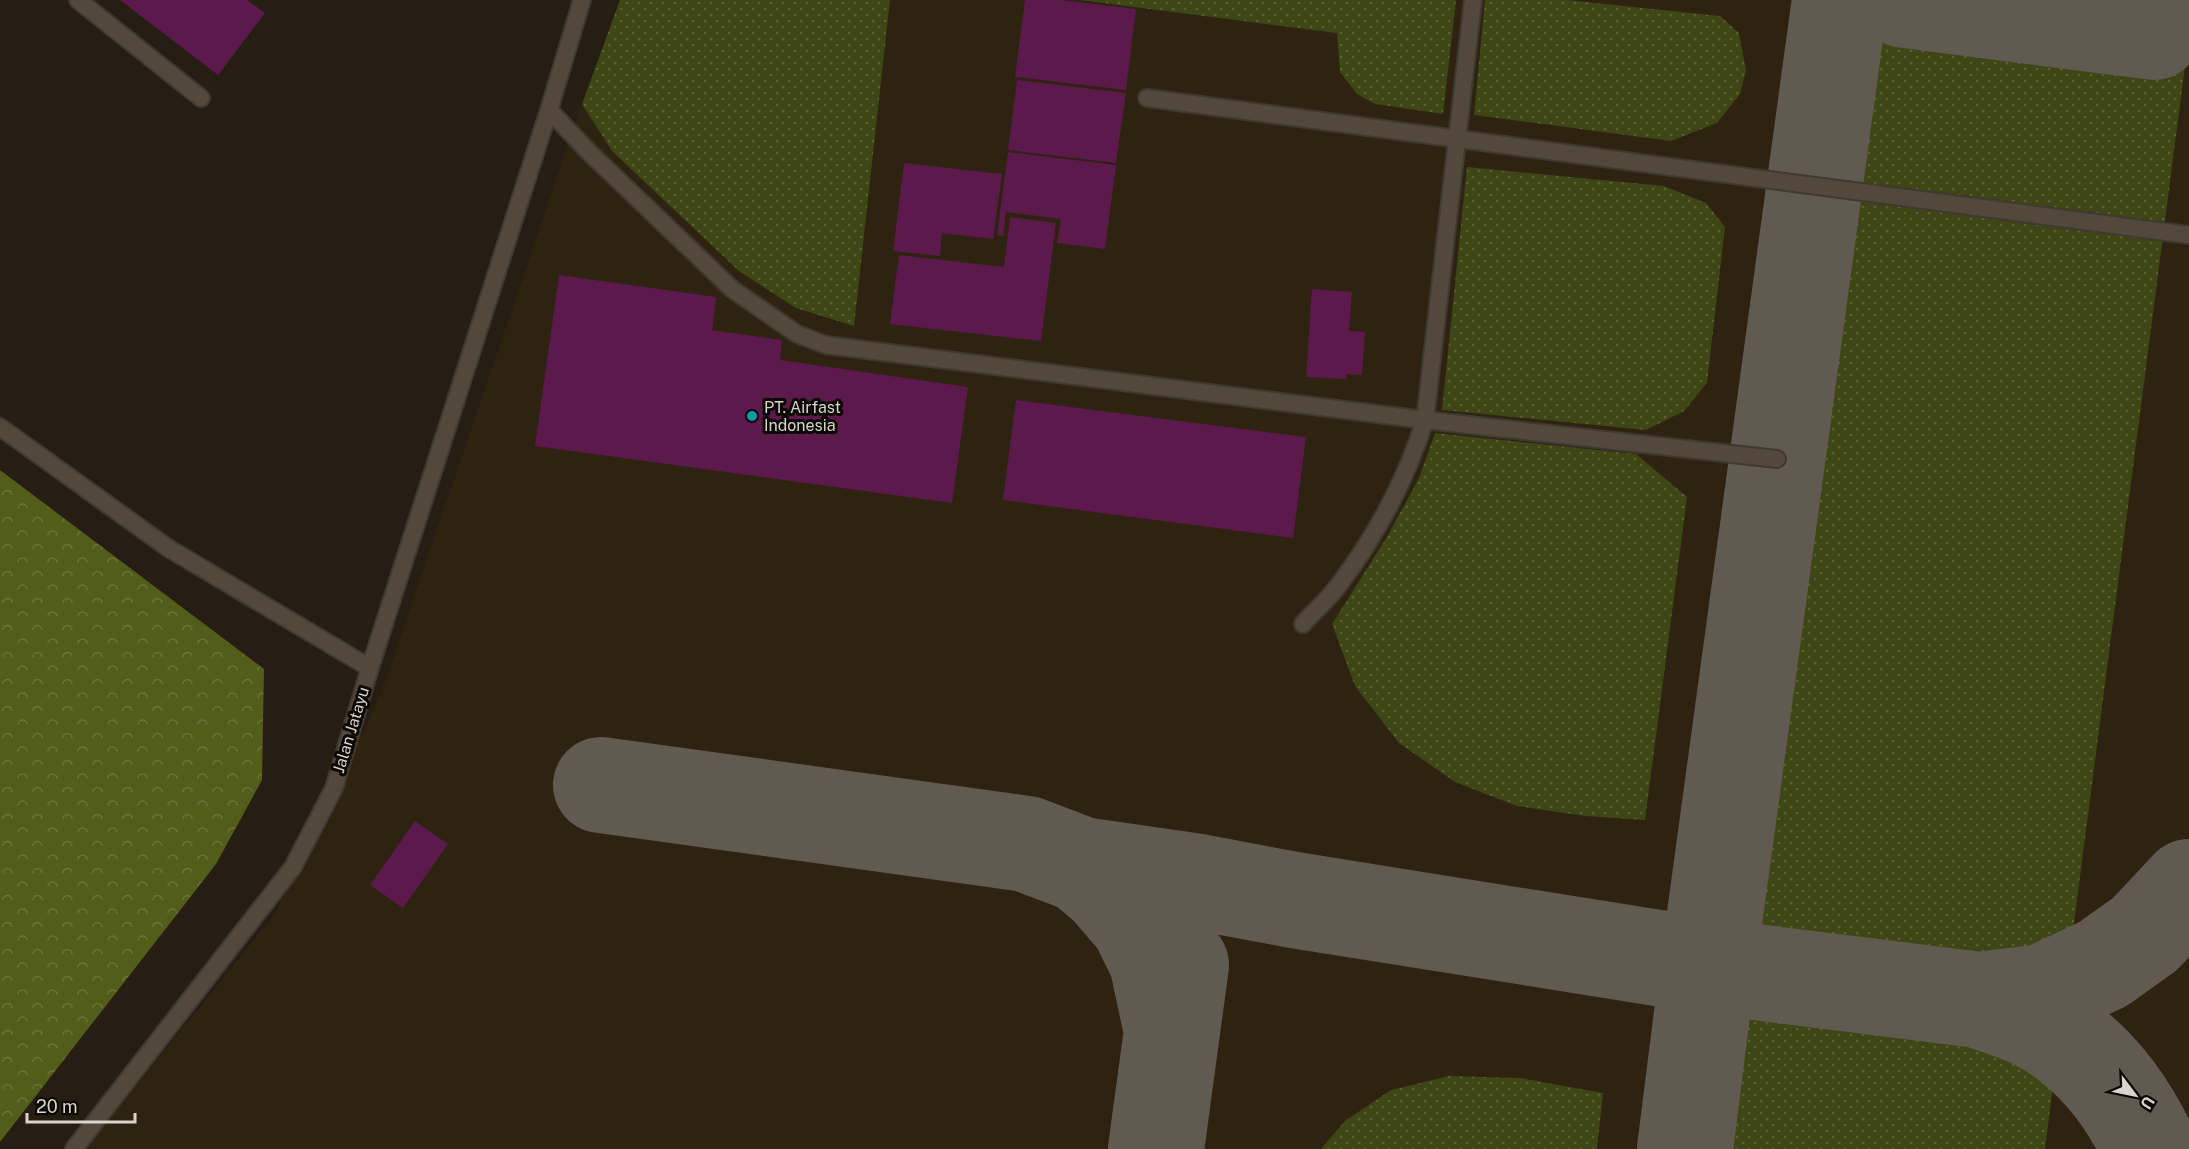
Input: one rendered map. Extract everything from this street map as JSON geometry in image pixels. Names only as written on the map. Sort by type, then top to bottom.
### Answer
[{"type":"lane","points":[[78,0],[201,98]]},
{"type":"lane","points":[[370,668],[549,110],[582,0]]},
{"type":"lane","points":[[1303,624],[1336,588],[1380,524],[1414,453],[1425,420],[1473,0]]},
{"type":"lane","points":[[1147,98],[2189,235]]},
{"type":"lane","points":[[549,110],[591,154],[732,290],[796,334],[826,345],[1425,420],[1777,459]]},
{"type":"lane","name":"Jalan Jatayu","points":[[0,427],[168,548],[370,668],[334,788],[293,867],[74,1149]]},
{"type":"shaded area","points":[[620,0],[2189,0],[2189,1149],[85,1149],[275,914],[381,694],[582,104]]},
{"type":"green space","points":[[620,0],[890,0],[854,326],[796,308],[739,271],[612,151],[582,104]]},
{"type":"green space","points":[[1080,0],[1456,0],[1443,114],[1375,104],[1357,94],[1340,72],[1337,33]]},
{"type":"green space","points":[[1485,0],[1567,0],[1720,16],[1739,33],[1746,70],[1740,94],[1717,123],[1671,141],[1474,115]]},
{"type":"green space","points":[[1840,0],[2189,0],[2189,31],[2156,32],[2188,43],[2067,977],[2043,992],[1980,1000],[2034,1021],[2059,1037],[2045,1149],[1685,1149]]},
{"type":"green space","points":[[1467,167],[1664,186],[1706,203],[1725,227],[1707,383],[1684,411],[1646,430],[1442,410]]},
{"type":"green space","points":[[1435,433],[1636,454],[1687,497],[1645,820],[1585,816],[1517,806],[1455,782],[1399,743],[1355,686],[1332,624],[1387,537],[1419,478]]},
{"type":"green space","points":[[0,470],[264,669],[262,780],[216,864],[0,1142]]},
{"type":"green space","points":[[1449,1076],[1520,1078],[1603,1093],[1597,1149],[1321,1149],[1345,1121],[1391,1090]]},
{"type":"building","points":[[120,0],[247,0],[265,13],[218,75]]},
{"type":"building","points":[[1025,0],[1060,0],[1136,9],[1126,90],[1015,77]]},
{"type":"building","points":[[1017,80],[1126,93],[1116,163],[1008,150]]},
{"type":"building","points":[[1008,152],[1116,165],[1105,249],[1057,243],[1061,219],[1006,212],[1003,236],[997,235]]},
{"type":"building","points":[[904,163],[1002,174],[993,239],[942,233],[940,256],[893,251]]},
{"type":"building","points":[[1010,217],[1056,223],[1041,341],[890,324],[899,255],[1004,267]]},
{"type":"building","name":"PT. Airfast Indonesia","points":[[559,275],[716,297],[712,330],[782,340],[780,360],[968,387],[952,503],[535,446]]},
{"type":"building","points":[[1312,289],[1352,292],[1349,331],[1365,332],[1362,375],[1346,374],[1346,379],[1306,377]]},
{"type":"building","points":[[1016,400],[1306,437],[1293,538],[1003,500]]},
{"type":"building","points":[[415,821],[448,844],[403,908],[370,885]]},
{"type":"taxiway","points":[[1685,1149],[1840,0]]},
{"type":"taxiway","points":[[1905,0],[2154,32]]},
{"type":"taxiway","points":[[601,785],[1027,844],[1082,865],[1107,886],[1138,922],[1157,961],[1172,1031]]},
{"type":"taxiway","points":[[1082,865],[1193,881],[1294,900],[1708,966],[1979,1000]]},
{"type":"taxiway","points":[[2150,1149],[2117,1092],[2072,1045],[2035,1021],[1979,1000],[2043,992],[2103,964],[2145,934],[2189,887]]},
{"type":"taxiway","points":[[1156,1149],[1181,965]]},
{"type":"place","name":"PT. Airfast Indonesia","points":[[752,416]]}]
